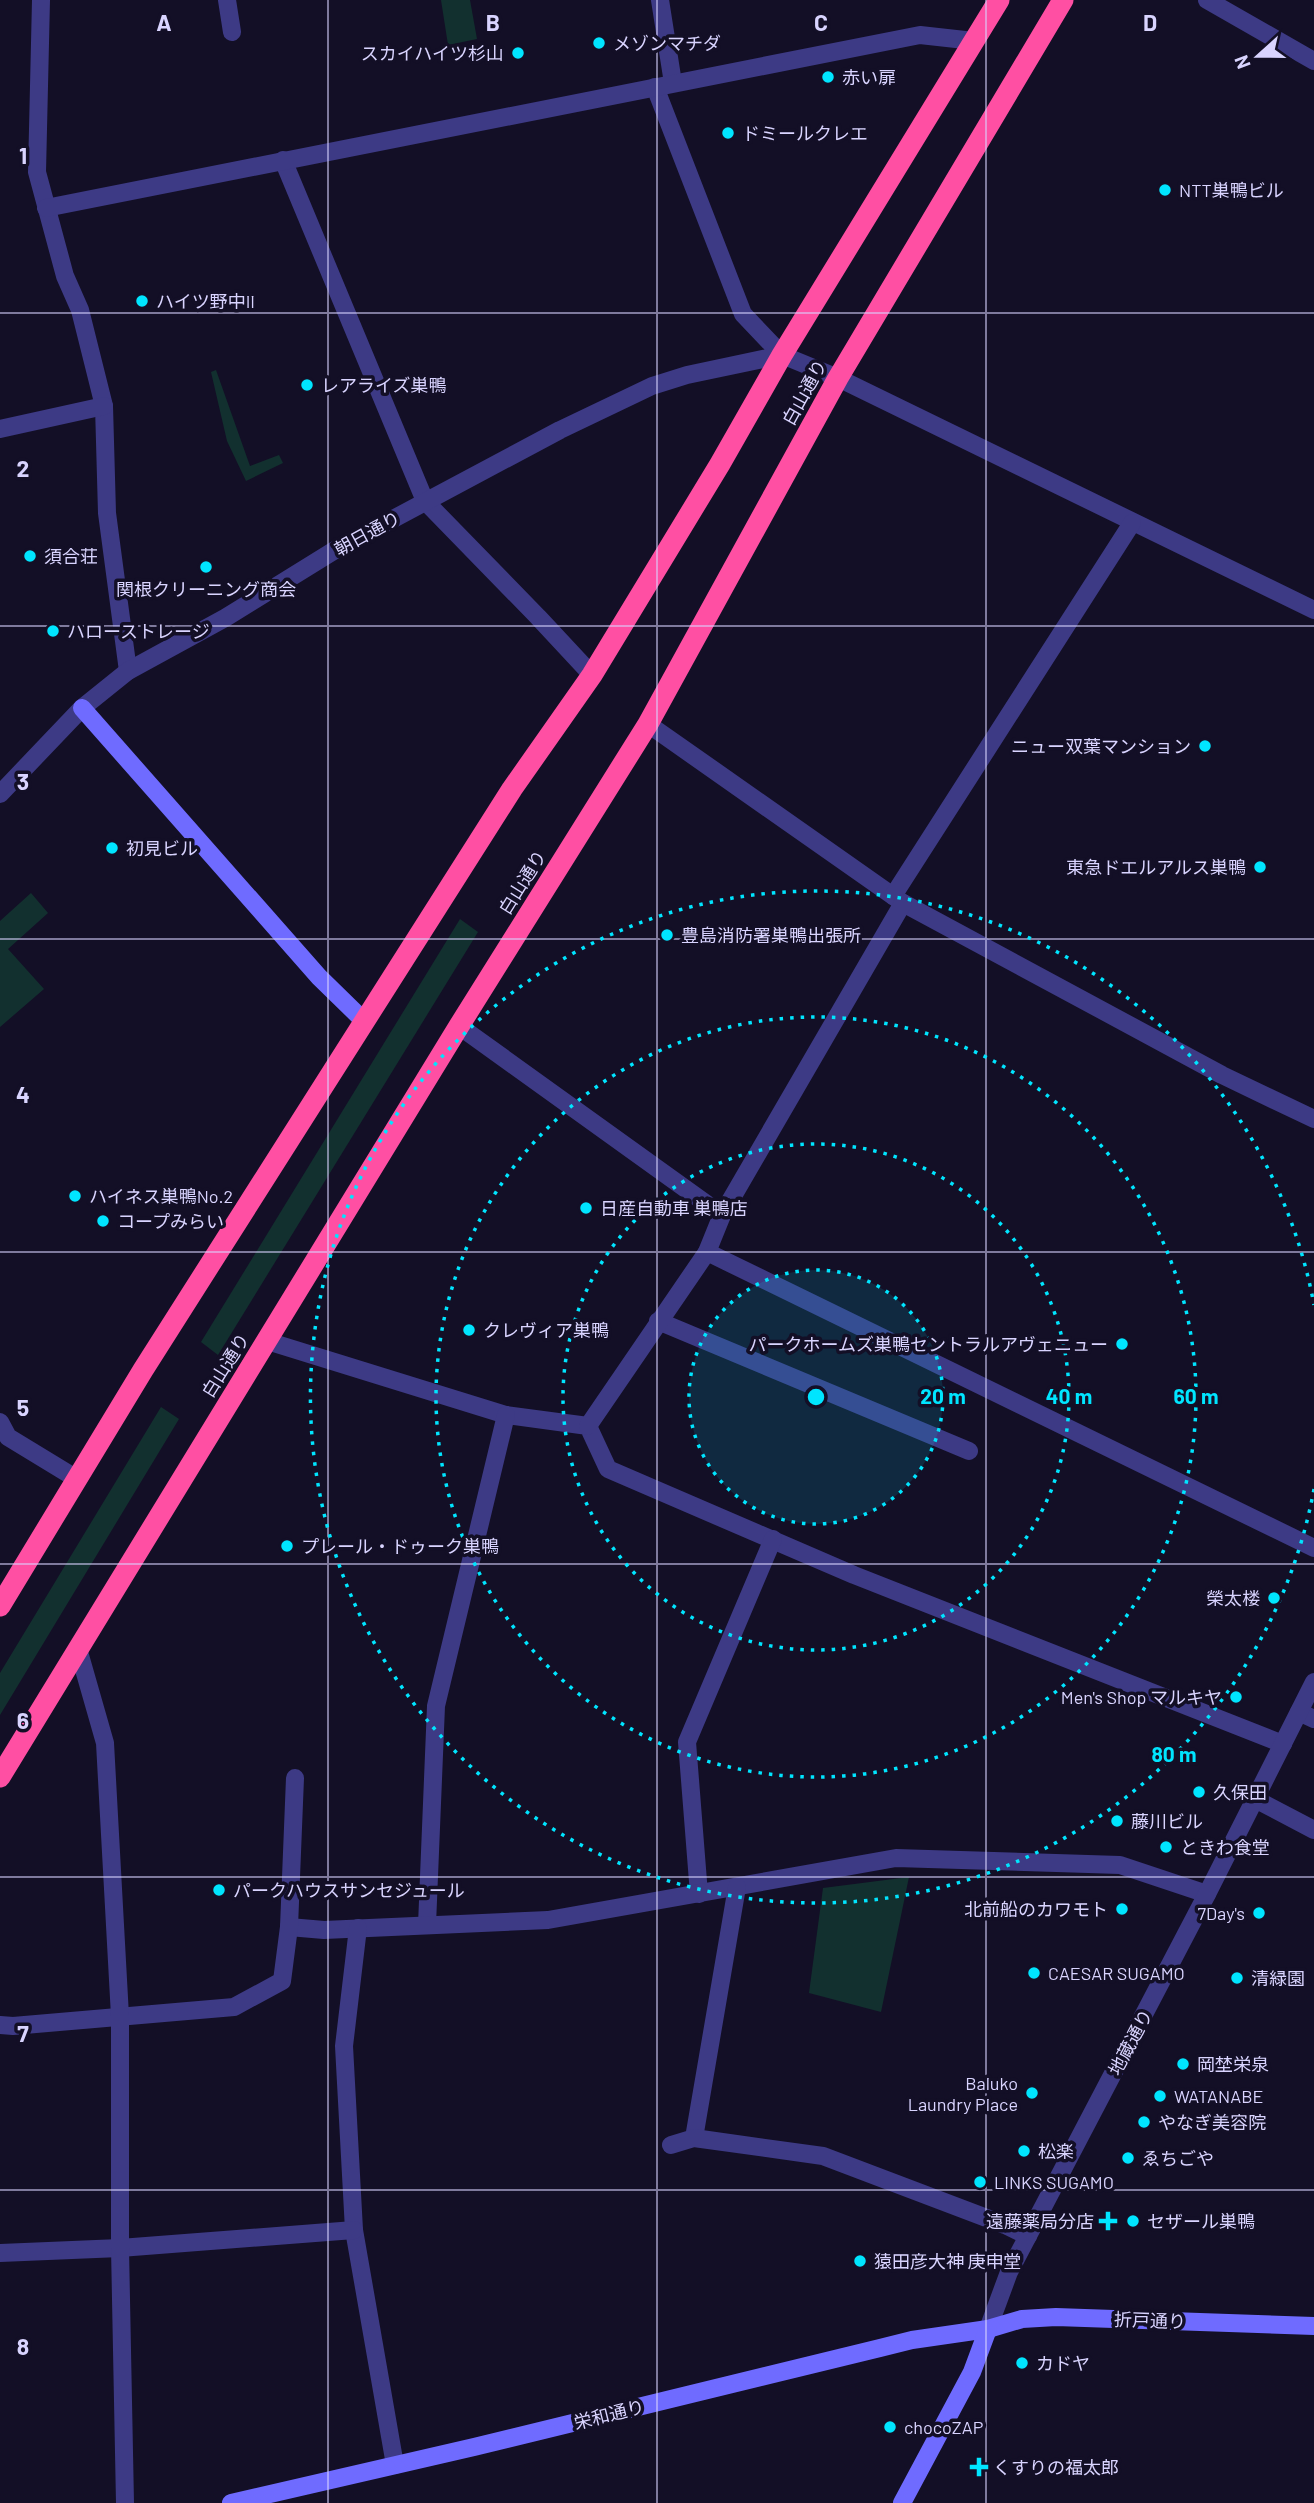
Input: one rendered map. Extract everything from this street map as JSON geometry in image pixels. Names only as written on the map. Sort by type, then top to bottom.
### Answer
[{"type":"highway","name":"白山通り","points":[[0,1606],[150,1359],[512,789],[592,676],[720,464],[782,355],[999,0]]},
{"type":"highway","name":"白山通り","points":[[0,1777],[79,1652],[459,1026],[648,724],[838,378],[1063,0]]},
{"type":"street","points":[[41,0],[37,172],[65,276],[80,310],[104,407],[107,513],[128,671]]},
{"type":"street","points":[[227,0],[232,32]]},
{"type":"street","points":[[660,0],[673,83]]},
{"type":"street","points":[[1207,0],[1314,61]]},
{"type":"street","points":[[46,208],[920,35],[974,41]]},
{"type":"street","points":[[655,86],[743,314],[782,355],[838,378],[1314,610]]},
{"type":"street","points":[[282,160],[425,501],[592,676]]},
{"type":"street","name":"朝日通り","points":[[0,794],[82,708],[128,671],[225,618],[335,550],[560,430],[652,386],[687,375],[782,355]]},
{"type":"street","points":[[0,429],[104,407]]},
{"type":"street","points":[[587,1426],[707,1252],[722,1215],[898,899],[1132,523]]},
{"type":"street","points":[[82,708],[319,977],[365,1022]]},
{"type":"street","points":[[648,724],[898,899],[1222,1075],[1314,1119]]},
{"type":"street","points":[[459,1026],[722,1215]]},
{"type":"street","points":[[707,1252],[1314,1548]]},
{"type":"street","points":[[658,1321],[969,1451]]},
{"type":"street","points":[[267,1341],[506,1415],[587,1426]]},
{"type":"street","points":[[427,1926],[436,1706],[506,1415]]},
{"type":"street","points":[[0,1422],[8,1437],[77,1479]]},
{"type":"street","points":[[587,1426],[608,1469],[854,1575],[1283,1744]]},
{"type":"street","points":[[698,1894],[687,1742],[773,1539]]},
{"type":"street","points":[[79,1652],[105,1743],[120,2016],[120,2248],[125,2503]]},
{"type":"street","name":"地蔵通り","points":[[988,2329],[1009,2272],[1283,1744],[1307,1716],[1314,1682]]},
{"type":"street","points":[[0,2025],[234,2007],[282,1981],[289,1927],[295,1778]]},
{"type":"street","points":[[1255,1799],[1314,1830]]},
{"type":"street","points":[[289,1927],[324,1930],[548,1920],[895,1858],[1120,1865],[1207,1894]]},
{"type":"street","points":[[694,2138],[737,1887]]},
{"type":"street","points":[[358,1928],[344,2046],[354,2230],[395,2465]]},
{"type":"street","points":[[671,2145],[694,2138],[823,2156],[1028,2236]]},
{"type":"street","points":[[0,2253],[120,2248],[354,2230]]},
{"type":"street","name":"折戸通り","points":[[988,2329],[1022,2319],[1056,2317],[1314,2326]]},
{"type":"street","points":[[902,2503],[972,2372],[988,2329]]},
{"type":"street","name":"栄和通り","points":[[231,2503],[912,2340],[988,2329]]},
{"type":"green space","points":[[441,0],[470,0],[477,39],[448,45]]},
{"type":"green space","points":[[216,370],[250,466],[279,455],[283,463],[246,481],[227,441],[211,372]]},
{"type":"green space","points":[[31,893],[48,913],[8,949],[44,989],[0,1027],[0,921]]},
{"type":"green space","points":[[460,919],[478,932],[218,1355],[201,1342]]},
{"type":"green space","points":[[161,1407],[179,1419],[0,1715],[0,1673]]},
{"type":"green space","points":[[909,1877],[881,2012],[809,1993],[823,1888]]},
{"type":"place","name":"メゾンマチダ","points":[[599,43]]},
{"type":"place","name":"スカイハイツ杉山","points":[[518,53]]},
{"type":"place","name":"赤い扉","points":[[828,77]]},
{"type":"place","name":"ドミールクレエ","points":[[728,133]]},
{"type":"place","name":"NTT巣鴨ビル","points":[[1165,190]]},
{"type":"place","name":"ハイツ野中II","points":[[142,301]]},
{"type":"place","name":"レアライズ巣鴨","points":[[307,385]]},
{"type":"place","name":"須合荘","points":[[30,556]]},
{"type":"place","name":"関根クリーニング商会","points":[[206,567]]},
{"type":"place","name":"ハローストレージ","points":[[53,631]]},
{"type":"place","name":"ニュー双葉マンション","points":[[1205,746]]},
{"type":"place","name":"初見ビル","points":[[112,848]]},
{"type":"place","name":"東急ドエルアルス巣鴨","points":[[1260,867]]},
{"type":"place","name":"豊島消防署巣鴨出張所","points":[[667,935]]},
{"type":"place","name":"ハイネス巣鴨No.2","points":[[75,1196]]},
{"type":"place","name":"日産自動車 巣鴨店","points":[[586,1208]]},
{"type":"place","name":"コープみらい","points":[[103,1221]]},
{"type":"place","name":"クレヴィア巣鴨","points":[[469,1330]]},
{"type":"place","name":"パークホームズ巣鴨セントラルアヴェニュー","points":[[1122,1344]]},
{"type":"place","name":"プレール・ドゥーク巣鴨","points":[[287,1546]]},
{"type":"place","name":"榮太楼","points":[[1274,1598]]},
{"type":"place","name":"Men's Shop マルキヤ","points":[[1236,1697]]},
{"type":"place","name":"久保田","points":[[1199,1792]]},
{"type":"place","name":"藤川ビル","points":[[1117,1821]]},
{"type":"place","name":"ときわ食堂","points":[[1166,1847]]},
{"type":"place","name":"パークハウスサンセジュール","points":[[219,1890]]},
{"type":"place","name":"北前船のカワモト","points":[[1122,1909]]},
{"type":"place","name":"7Day's","points":[[1259,1913]]},
{"type":"place","name":"CAESAR SUGAMO","points":[[1034,1973]]},
{"type":"place","name":"清緑園","points":[[1237,1978]]},
{"type":"place","name":"岡埜栄泉","points":[[1183,2064]]},
{"type":"place","name":"Baluko Laundry Place","points":[[1032,2093]]},
{"type":"place","name":"WATANABE","points":[[1160,2096]]},
{"type":"place","name":"やなぎ美容院","points":[[1144,2122]]},
{"type":"place","name":"松楽","points":[[1024,2151]]},
{"type":"place","name":"ゑちごや","points":[[1128,2158]]},
{"type":"place","name":"LINKS SUGAMO","points":[[980,2182]]},
{"type":"place","name":"遠藤薬局分店","points":[[1108,2221]]},
{"type":"place","name":"セザール巣鴨","points":[[1133,2221]]},
{"type":"place","name":"猿田彦大神 庚申堂","points":[[860,2261]]},
{"type":"place","name":"カドヤ","points":[[1022,2363]]},
{"type":"place","name":"chocoZAP","points":[[890,2427]]},
{"type":"place","name":"くすりの福太郎","points":[[979,2467]]}]
